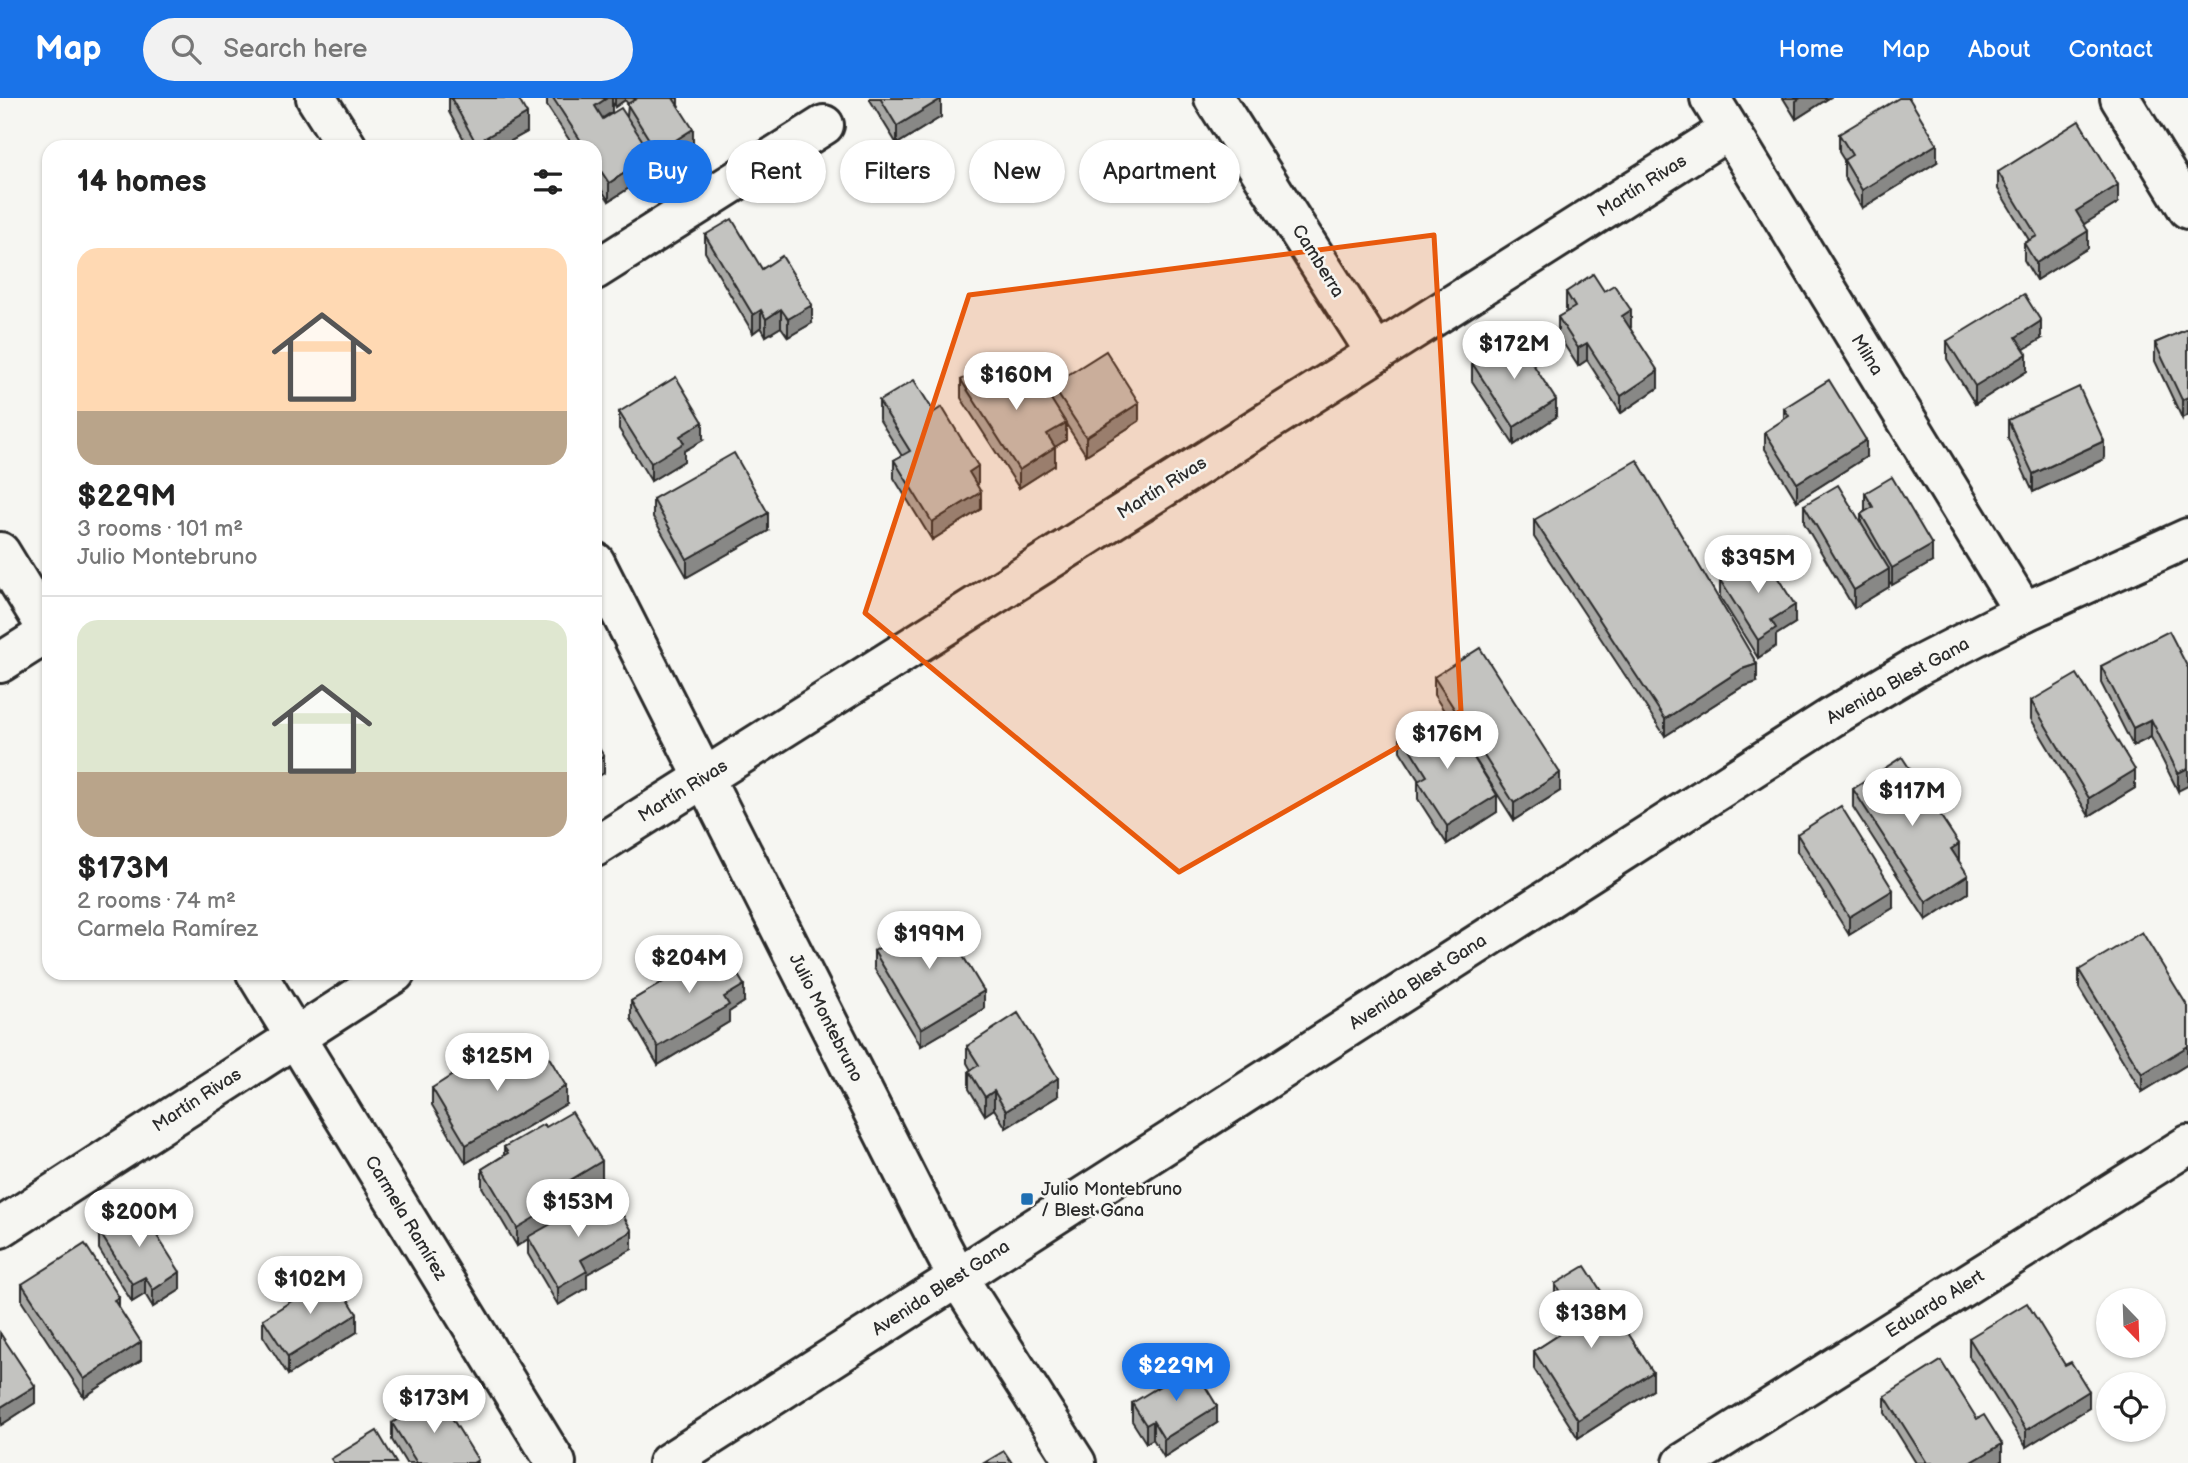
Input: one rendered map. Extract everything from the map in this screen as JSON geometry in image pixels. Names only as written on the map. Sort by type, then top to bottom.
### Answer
[{"type":"street","points":[[316,98],[343,140]]},
{"type":"street","name":"Camberra","points":[[1214,98],[1376,354]]},
{"type":"street","name":"Milna","points":[[1710,98],[2024,612]]},
{"type":"street","points":[[2120,98],[2188,209]]},
{"type":"street","points":[[602,266],[824,125]]},
{"type":"street","name":"Martín Rivas","points":[[602,843],[1729,130]]},
{"type":"street","name":"Avenida Blest Gana","points":[[668,1463],[1832,717],[1918,666],[2024,612],[2187,542]]},
{"type":"street","points":[[0,552],[42,621]]},
{"type":"street","name":"Julio Montebruno","points":[[602,576],[958,1278],[1076,1463]]},
{"type":"street","points":[[0,663],[42,636]]},
{"type":"street","name":"Carmela Ramírez","points":[[261,980],[555,1463]]},
{"type":"street","name":"Martín Rivas","points":[[0,1228],[384,980]]},
{"type":"street","name":"Eduardo Alert","points":[[1683,1463],[2188,1145]]},
{"type":"highlighted area","points":[[1434,235],[1461,711],[1179,872],[865,613],[969,295]]},
{"type":"building","points":[[451,98],[518,98],[527,114],[481,140],[474,140]]},
{"type":"building","points":[[553,98],[607,98],[595,106],[603,119],[621,108],[642,140],[623,140],[623,174],[609,183],[602,172],[602,140],[580,140]]},
{"type":"building","points":[[673,98],[693,129],[676,140],[650,140],[627,104],[636,99]]},
{"type":"building","points":[[880,98],[940,98],[941,99],[897,126]]},
{"type":"building","points":[[1899,98],[1909,98],[1937,144],[1862,190],[1844,160],[1852,155],[1839,134]]},
{"type":"building","points":[[2079,121],[2118,185],[2076,211],[2088,231],[2036,263],[2024,243],[2037,236],[1998,172]]},
{"type":"building","points":[[732,219],[762,269],[782,256],[812,305],[788,319],[781,309],[766,319],[761,310],[753,315],[705,235]]},
{"type":"building","points":[[1593,274],[1604,291],[1614,285],[1631,310],[1622,316],[1658,371],[1621,396],[1587,343],[1578,348],[1558,317],[1575,307],[1566,292]]},
{"type":"building","points":[[2024,294],[2041,321],[2016,337],[2027,354],[1975,386],[1947,341]]},
{"type":"building","points":[[2188,329],[2188,397],[2182,400],[2155,343]]},
{"type":"building","points":[[1515,336],[1556,400],[1514,427],[1472,363]]},
{"type":"building","points":[[1106,351],[1139,403],[1086,437],[1052,385]]},
{"type":"building","points":[[1012,363],[1027,387],[1039,380],[1066,423],[1047,434],[1055,447],[1019,470],[961,380],[985,365],[992,376]]},
{"type":"building","points":[[676,377],[703,422],[680,436],[684,443],[651,463],[619,412]]},
{"type":"building","points":[[914,380],[934,412],[942,407],[978,466],[969,472],[981,492],[932,522],[894,460],[910,451],[879,401]]},
{"type":"building","points":[[1829,380],[1866,440],[1797,483],[1765,432],[1789,416],[1784,408]]},
{"type":"building","points":[[2079,387],[2104,441],[2033,474],[2008,420]]},
{"type":"building","points":[[734,453],[768,513],[687,559],[653,499]]},
{"type":"building","points":[[1637,460],[1757,664],[1742,669],[1665,719],[1534,520]]},
{"type":"building","points":[[1892,477],[1932,545],[1892,568],[1861,514],[1873,507],[1865,493]]},
{"type":"building","points":[[1838,485],[1889,569],[1854,590],[1804,505]]},
{"type":"building","points":[[1762,553],[1795,605],[1771,620],[1776,628],[1758,640],[1720,580]]},
{"type":"building","points":[[2169,631],[2188,668],[2188,768],[2178,773],[2151,719],[2133,728],[2101,666]]},
{"type":"building","points":[[1480,648],[1560,773],[1514,803],[1434,677]]},
{"type":"building","points":[[2077,674],[2135,770],[2089,798],[2031,701]]},
{"type":"building","points":[[1433,712],[1460,755],[1469,750],[1497,795],[1447,826],[1418,781],[1427,776],[1400,733]]},
{"type":"building","points":[[1902,757],[1959,844],[1951,849],[1968,875],[1926,902],[1853,789]]},
{"type":"building","points":[[1841,806],[1893,890],[1849,917],[1797,834]]},
{"type":"building","points":[[937,913],[984,991],[921,1029],[874,951]]},
{"type":"building","points":[[2142,932],[2188,1007],[2188,1046],[2142,1074],[2079,970]]},
{"type":"building","points":[[718,942],[744,985],[724,997],[729,1005],[658,1047],[631,1001],[687,968],[684,963]]},
{"type":"building","points":[[1018,1013],[1058,1078],[1006,1111],[994,1091],[985,1097],[969,1071],[979,1065],[967,1046]]},
{"type":"building","points":[[544,1049],[566,1086],[466,1145],[432,1088],[470,1064],[479,1078],[522,1052],[527,1059]]},
{"type":"building","points":[[572,1112],[602,1161],[547,1194],[554,1206],[517,1228],[482,1169],[508,1153],[504,1147],[544,1124],[546,1127]]},
{"type":"building","points":[[599,1197],[605,1209],[616,1203],[632,1231],[581,1260],[587,1271],[558,1288],[528,1237]]},
{"type":"building","points":[[138,1206],[180,1272],[153,1290],[145,1277],[132,1284],[99,1231]]},
{"type":"building","points":[[85,1244],[119,1297],[114,1300],[141,1342],[84,1379],[22,1284]]},
{"type":"building","points":[[1585,1266],[1653,1372],[1578,1420],[1534,1351],[1579,1322],[1555,1284]]},
{"type":"building","points":[[333,1275],[357,1314],[288,1357],[263,1319]]},
{"type":"building","points":[[2027,1303],[2065,1365],[2071,1362],[2089,1391],[2026,1430],[1969,1338]]},
{"type":"building","points":[[0,1333],[35,1386],[1,1407],[0,1405]]},
{"type":"building","points":[[1941,1361],[1977,1419],[1984,1415],[2002,1444],[1970,1463],[1927,1463],[1885,1396]]},
{"type":"building","points":[[1193,1366],[1217,1406],[1164,1439],[1153,1421],[1146,1425],[1132,1403]]},
{"type":"building","points":[[437,1394],[478,1460],[473,1463],[417,1463],[392,1423]]},
{"type":"building","points":[[377,1431],[396,1463],[334,1463],[331,1459]]},
{"type":"building","points":[[1004,1451],[1012,1463],[984,1463]]},
{"type":"place","name":"Julio Montebruno / Blest Gana","points":[[1027,1199]]}]
